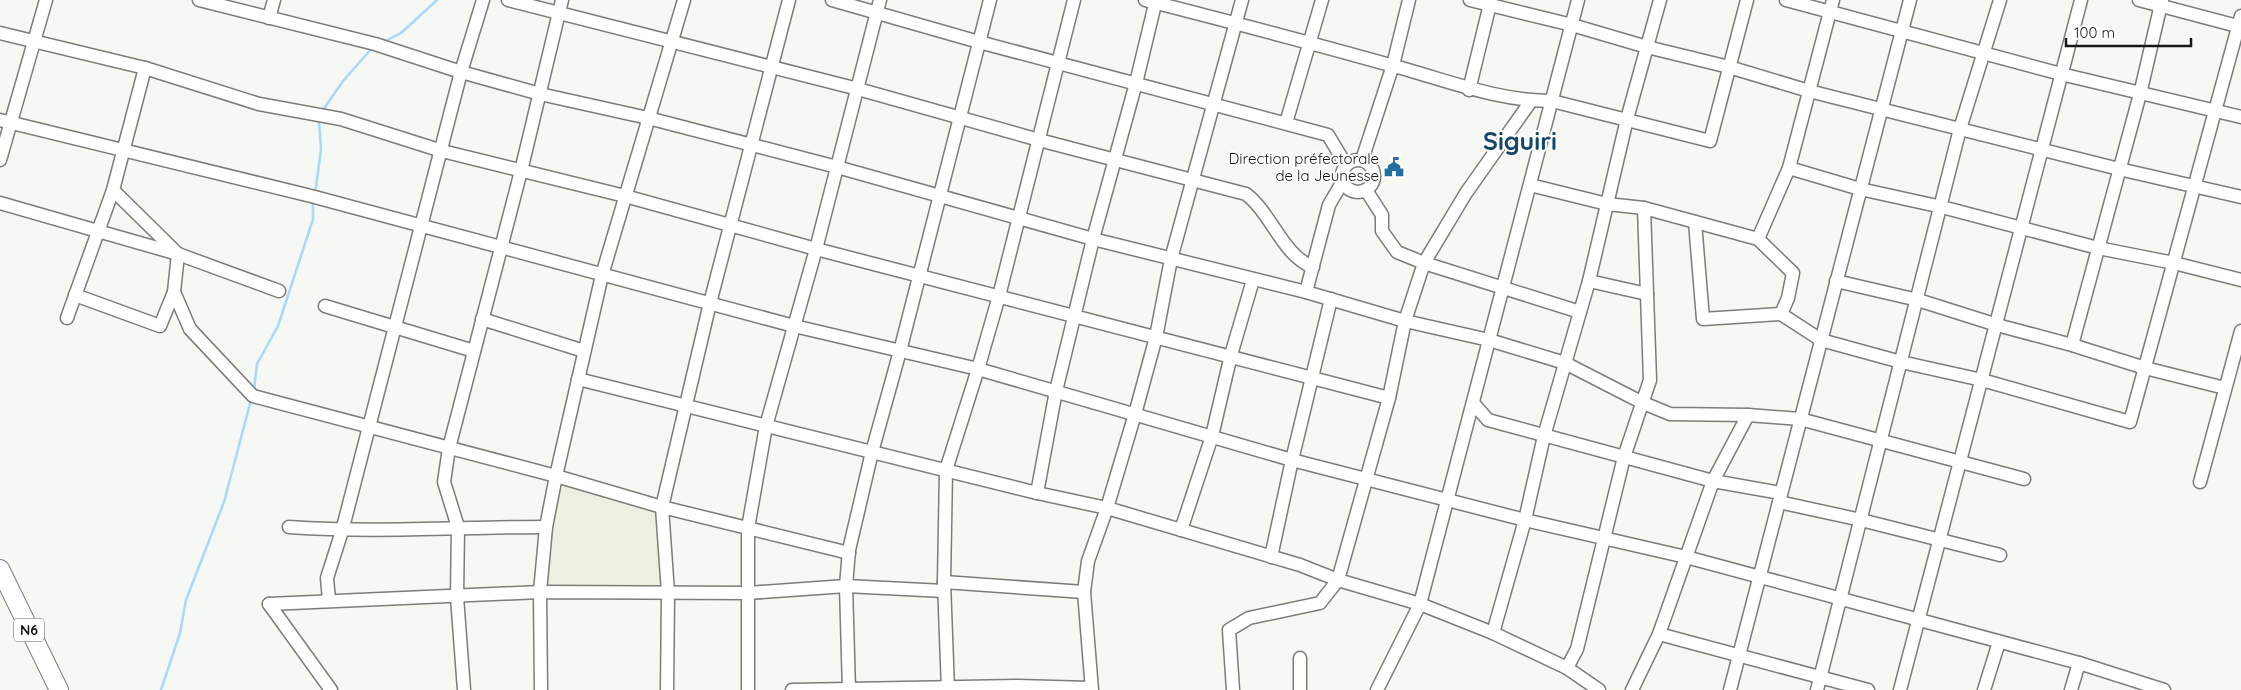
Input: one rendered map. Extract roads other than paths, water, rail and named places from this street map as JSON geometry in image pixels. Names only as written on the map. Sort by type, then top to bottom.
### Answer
[{"type":"highway","name":"N6","points":[[0,569],[58,690]]},
{"type":"street","points":[[0,160],[5,122],[34,41],[46,0]]},
{"type":"street","points":[[199,0],[378,45],[461,72],[540,94],[648,118],[837,167],[1093,239],[1306,292],[1405,321],[1489,340],[1566,363],[1641,402],[1670,414],[1748,415],[1800,419],[2024,479]]},
{"type":"street","points":[[269,18],[274,0]]},
{"type":"street","points":[[330,600],[327,578],[342,530],[461,72],[483,0]]},
{"type":"street","points":[[508,0],[560,6],[671,41],[858,89],[1039,140],[1246,194],[1261,209],[1295,256],[1304,264],[1313,267]]},
{"type":"street","points":[[541,690],[540,592],[546,527],[556,476],[602,275],[684,0]]},
{"type":"street","points":[[667,690],[668,593],[662,507],[710,303],[789,0]]},
{"type":"street","points":[[832,0],[878,6],[979,42],[1214,103],[1328,135],[1346,165]]},
{"type":"street","points":[[849,689],[846,586],[849,553],[872,452],[900,351],[990,0]]},
{"type":"street","points":[[948,688],[944,587],[946,470],[999,296],[1074,0]]},
{"type":"street","points":[[792,690],[1091,689],[1084,592],[1088,561],[1107,508],[1135,414],[1156,337],[1171,259],[1237,24],[1242,0]]},
{"type":"street","points":[[1286,124],[1322,0]]},
{"type":"street","points":[[1362,160],[1393,65],[1409,0]]},
{"type":"street","points":[[1470,0],[1490,2],[1646,47],[1729,67],[1809,91],[2241,198]]},
{"type":"street","points":[[1376,690],[1420,604],[1578,0]]},
{"type":"street","points":[[1493,633],[1525,520],[1544,436],[1589,281],[1627,119],[1660,0]]},
{"type":"street","points":[[1038,493],[1056,391],[1093,239],[1136,83],[1152,1],[1393,65],[1470,90],[1531,101],[1552,101],[1710,141],[1747,0]]},
{"type":"street","points":[[1786,0],[1831,6],[1901,32],[2140,94],[2241,117]]},
{"type":"street","points":[[1730,690],[1880,109],[1910,0]]},
{"type":"street","points":[[1817,690],[1861,520],[1879,440],[1942,207],[1960,129],[2000,0]]},
{"type":"street","points":[[1900,690],[2081,0]]},
{"type":"street","points":[[1695,222],[1703,319],[1781,314],[1821,340],[1901,362],[1982,380],[2130,422],[2240,23],[2161,3],[2138,0]]},
{"type":"street","points":[[1470,90],[1490,2]]},
{"type":"street","points":[[2072,344],[2140,94],[2161,3]]},
{"type":"street","points":[[464,690],[457,597],[458,527],[444,482],[449,448],[521,171],[560,6]]},
{"type":"street","points":[[748,690],[748,528],[766,426],[816,249],[878,6]]},
{"type":"street","points":[[1758,239],[1788,168],[1831,6]]},
{"type":"street","points":[[0,33],[145,68],[260,104],[341,119],[442,151],[625,196],[816,249],[1231,355],[1389,398]]},
{"type":"street","points":[[67,318],[113,190],[145,68]]},
{"type":"street","points":[[1232,690],[1229,630],[1249,618],[1320,603],[1338,580],[1389,398],[1405,321],[1424,263],[1466,192],[1531,101]]},
{"type":"street","points":[[5,122],[315,198],[794,326],[978,369],[1292,460],[1525,520],[1686,557],[2078,663],[2164,690]]},
{"type":"street","points":[[1353,160],[1362,160],[1371,166],[1374,176],[1370,187],[1366,190],[1354,192],[1345,186],[1343,170],[1353,160]]},
{"type":"street","points":[[1788,168],[2098,248],[2174,263],[2241,280]]},
{"type":"street","points":[[1306,292],[1329,205],[1343,181]]},
{"type":"street","points":[[1530,186],[1607,204],[1644,208],[1758,239],[1793,273],[1788,298],[1781,314]]},
{"type":"street","points":[[113,190],[178,254]]},
{"type":"street","points":[[1366,190],[1382,215],[1382,231],[1396,252],[1424,263],[1580,312]]},
{"type":"street","points":[[0,203],[178,254],[279,291]]},
{"type":"street","points":[[1567,668],[1577,649],[1624,457],[1650,380],[1644,208]]},
{"type":"street","points":[[75,294],[160,326],[174,292],[178,254]]},
{"type":"street","points":[[1181,530],[1212,436],[1231,355],[1253,280]]},
{"type":"street","points":[[1589,281],[1647,294]]},
{"type":"street","points":[[1836,281],[1918,300],[1997,325],[2072,344],[2145,368],[2225,388]]},
{"type":"street","points":[[174,292],[190,329],[253,396],[556,476],[662,507],[849,553]]},
{"type":"street","points":[[1271,557],[1311,376],[1331,299]]},
{"type":"street","points":[[325,306],[474,352]]},
{"type":"street","points":[[482,319],[584,351]]},
{"type":"street","points":[[2200,482],[2241,331]]},
{"type":"street","points":[[578,379],[1038,493],[1107,508],[1300,565],[1338,580],[1420,604],[1493,633],[1567,668],[1599,690]]},
{"type":"street","points":[[1472,403],[1488,420],[1861,520],[2000,555]]},
{"type":"street","points":[[1632,690],[1659,634],[1713,480],[1748,415]]},
{"type":"street","points":[[1466,428],[1488,420]]},
{"type":"street","points":[[289,527],[342,530],[546,527]]},
{"type":"street","points":[[331,690],[268,604],[540,592],[748,593],[846,586],[1084,592]]},
{"type":"street","points":[[1659,634],[1868,690]]},
{"type":"street","points":[[1984,690],[1999,642]]},
{"type":"street","points":[[1300,658],[1300,690]]},
{"type":"street","points":[[2071,690],[2078,663]]},
{"type":"waterway","points":[[383,42],[401,33],[437,0]]},
{"type":"waterway","points":[[323,110],[343,81],[372,48]]},
{"type":"waterway","points":[[315,194],[321,150],[319,120]]},
{"type":"waterway","points":[[254,390],[257,364],[278,326],[313,219],[313,202]]},
{"type":"waterway","points":[[161,690],[180,633],[186,600],[224,502],[251,400]]},
{"type":"place","name":"Direction préfectorale de la Jeunesse","points":[[1394,167]]},
{"type":"district","name":"Siguiri","points":[[1520,140]]}]
